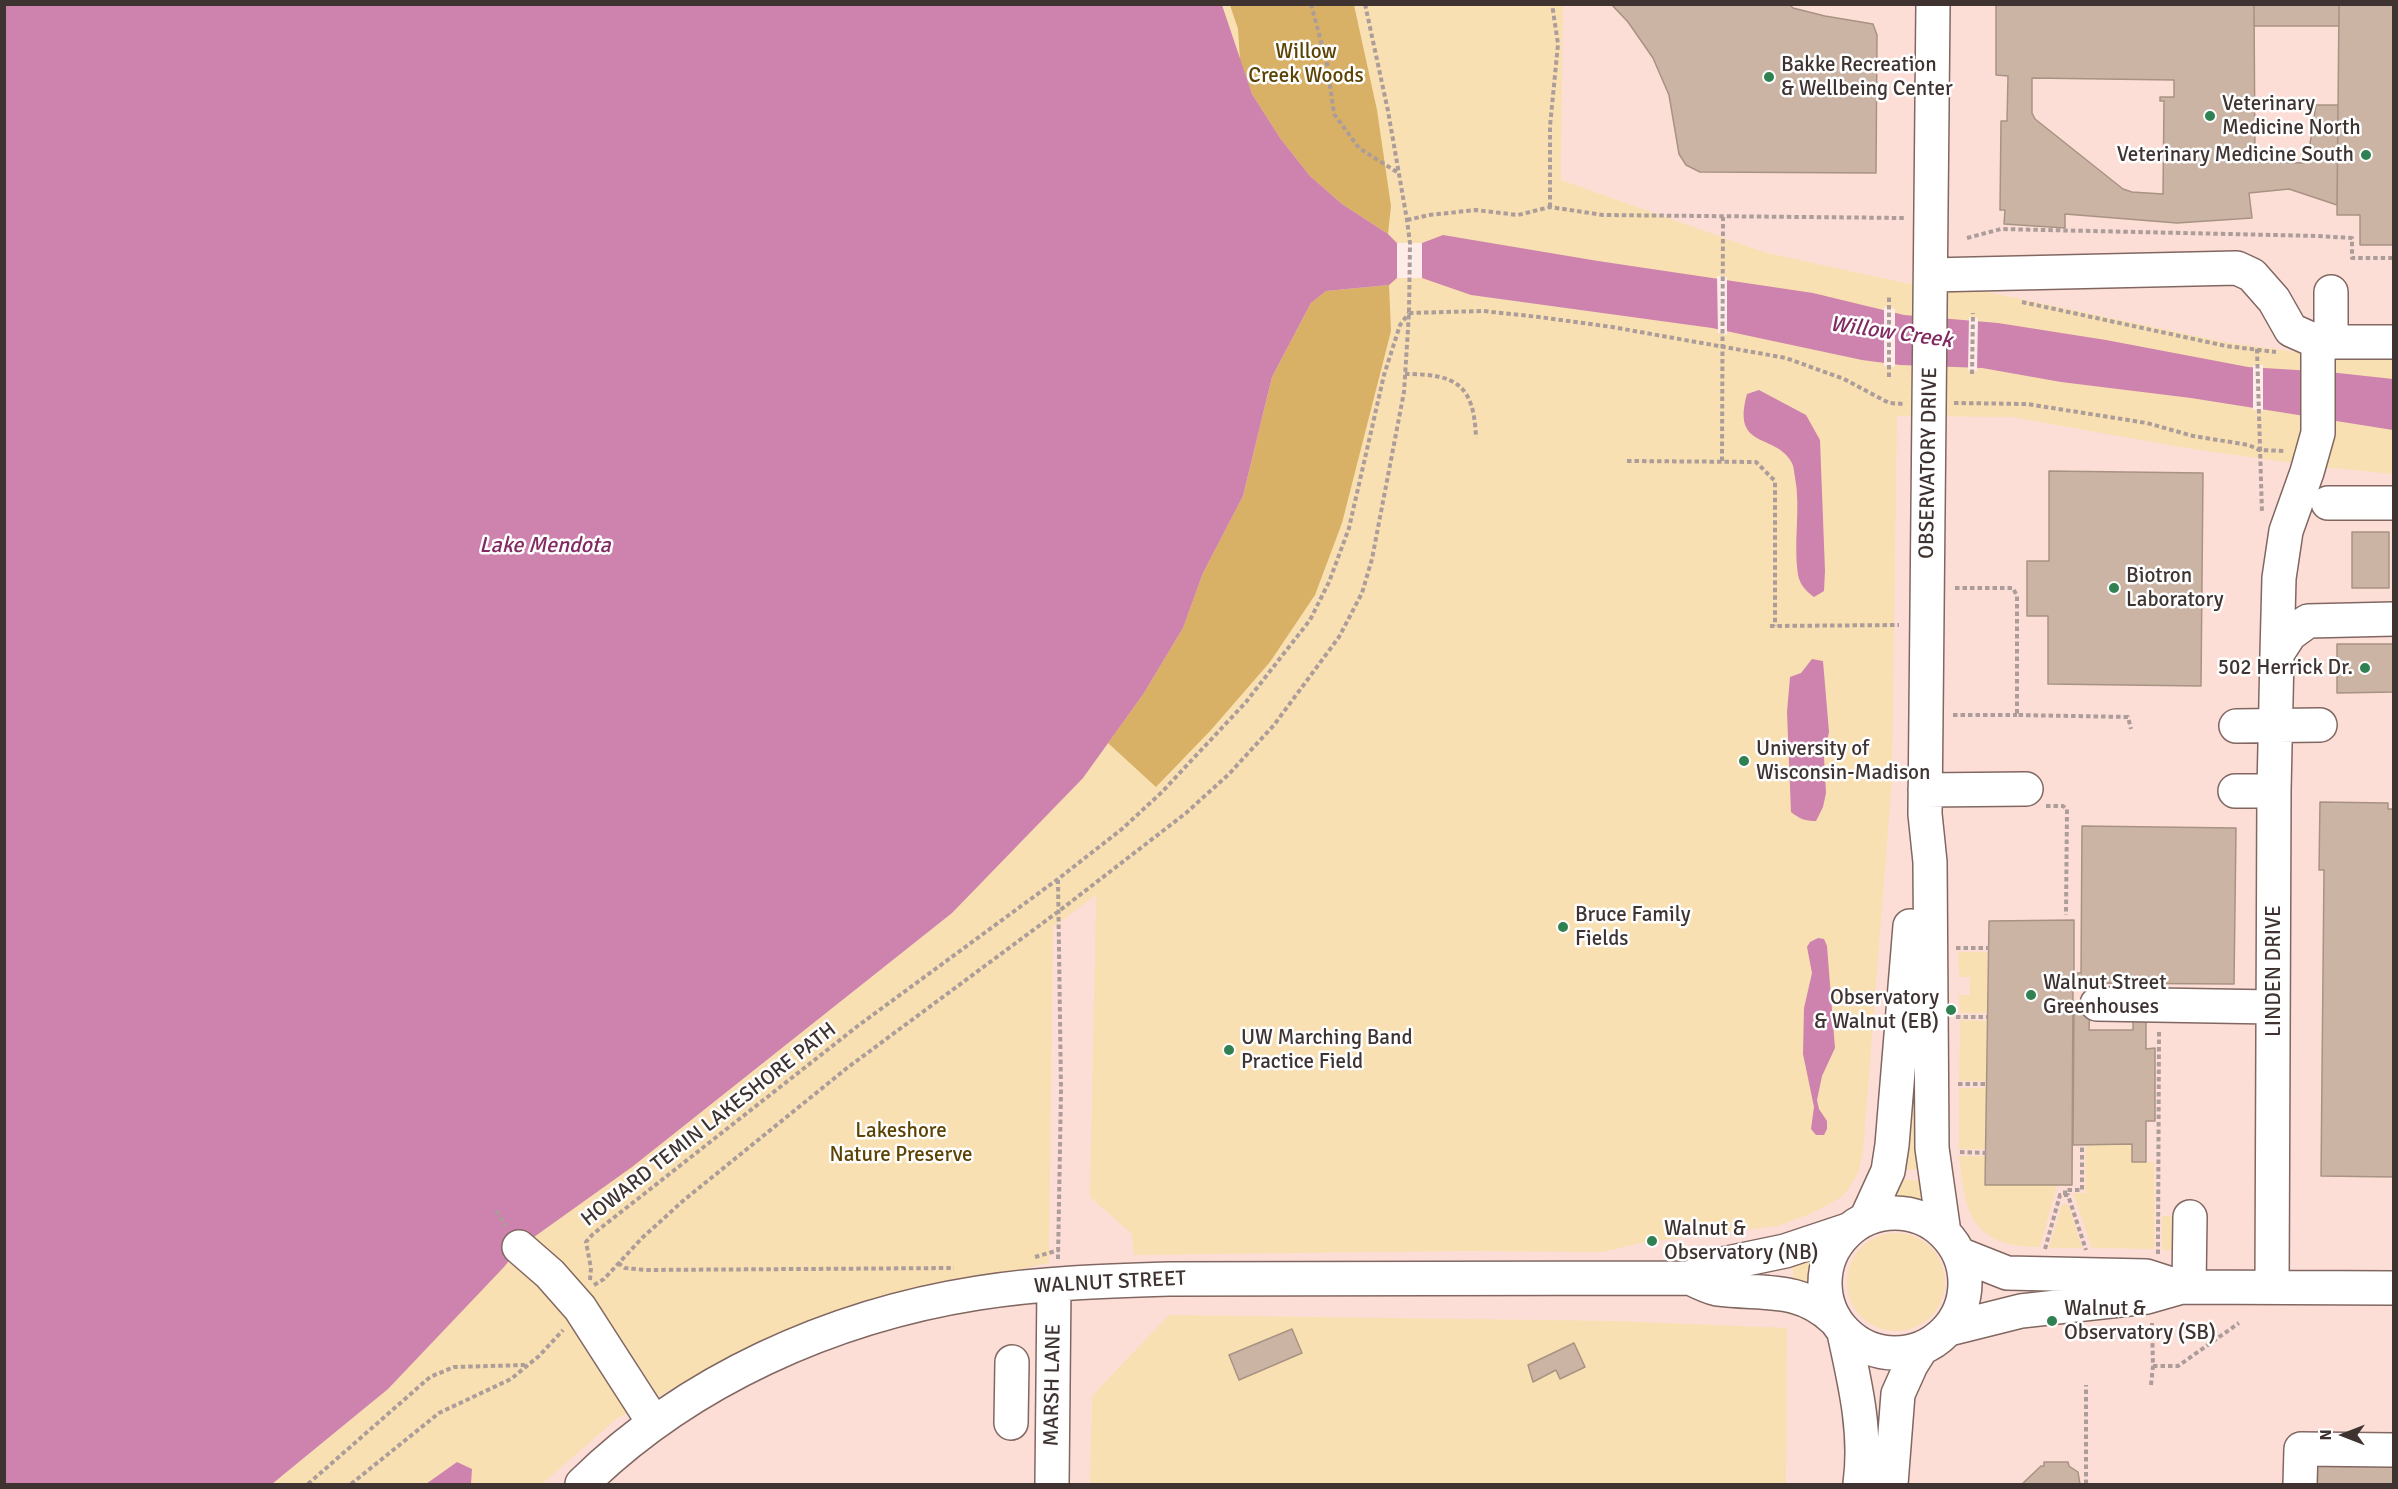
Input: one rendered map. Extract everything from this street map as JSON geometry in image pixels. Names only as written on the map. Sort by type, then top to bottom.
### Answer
[{"type":"street","name":"OBSERVATORY DRIVE","points":[[1933,4],[1925,802],[1930,862],[1932,1148],[1934,1173],[1952,1243]]},
{"type":"street","points":[[1931,275],[2237,268],[2252,275],[2274,300],[2291,330],[2323,350],[2394,342]]},
{"type":"street","name":"LINDEN DRIVE","points":[[2272,1287],[2274,791],[2276,726],[2287,641],[2278,578],[2286,531],[2307,472],[2318,426],[2323,350],[2331,292]]},
{"type":"street","points":[[2328,503],[2394,503]]},
{"type":"street","points":[[2287,641],[2308,621],[2394,619]]},
{"type":"street","points":[[2236,726],[2320,725]]},
{"type":"street","points":[[2235,791],[2274,791]]},
{"type":"street","points":[[1925,802],[2034,798]]},
{"type":"street","name":"OBSERVATORY DRIVE","points":[[1857,1224],[1888,1171],[1916,861],[1925,802]]},
{"type":"street","points":[[2097,1004],[2192,1016],[2273,1007]]},
{"type":"street","points":[[1860,1485],[1862,1435],[1856,1390],[1839,1326],[1825,1296],[1825,1272],[1833,1249],[1857,1224],[1886,1213],[1907,1214],[1927,1220],[1952,1243],[2007,1273],[2146,1275],[2185,1287]]},
{"type":"street","points":[[2185,1287],[2190,1217]]},
{"type":"street","name":"WALNUT STREET","points":[[1690,1278],[1713,1266],[1785,1251],[1857,1224]]},
{"type":"street","points":[[1839,1326],[1866,1348],[1893,1354],[1921,1349],[1936,1341],[1949,1329],[1962,1306],[1965,1280],[1952,1243]]},
{"type":"street","points":[[519,1247],[550,1274],[580,1308],[665,1422]]},
{"type":"street","name":"WALNUT STREET","points":[[591,1482],[693,1397],[784,1348],[842,1326],[977,1293],[1169,1279],[1690,1278],[1714,1288],[1771,1292],[1804,1300],[1820,1306],[1839,1326]]},
{"type":"street","name":"MARSH LANE","points":[[1052,1485],[1054,1286]]},
{"type":"street","points":[[1949,1329],[2021,1311],[2147,1297],[2185,1287],[2394,1288]]},
{"type":"street","points":[[1891,1485],[1899,1394],[1911,1365],[1921,1349]]},
{"type":"street","points":[[763,1359],[810,1359]]},
{"type":"street","points":[[1011,1423],[1012,1362]]},
{"type":"street","points":[[2300,1485],[2301,1449],[2394,1450]]},
{"type":"path","points":[[1311,4],[1327,64],[1334,114],[1359,148],[1398,173]]},
{"type":"path","name":"HOWARD TEMIN LAKESHORE PATH","points":[[1365,4],[1388,111],[1407,220],[1410,243],[1409,313],[1405,374],[1398,424],[1372,559],[1362,592],[1340,637],[1274,724],[1229,774],[1186,813],[1059,911],[847,1068],[684,1200],[604,1279],[590,1287],[591,1268],[586,1242],[592,1234],[859,1025],[1058,879],[1122,829],[1162,792],[1246,702],[1310,620],[1329,582],[1349,528],[1384,375],[1400,325],[1409,313]]},
{"type":"path","points":[[1550,207],[1550,126],[1557,44],[1552,4]]},
{"type":"path","points":[[1407,220],[1476,210],[1518,215],[1550,207],[1603,215],[1904,218]]},
{"type":"path","points":[[1722,461],[1723,216]]},
{"type":"path","points":[[1968,238],[2001,230],[2318,236],[2352,238],[2352,258],[2394,258]]},
{"type":"path","points":[[1888,377],[1889,297]]},
{"type":"path","points":[[2016,301],[2226,346],[2277,352]]},
{"type":"path","points":[[1409,313],[1483,311],[1612,327],[1786,358],[1844,379],[1888,403],[2027,404],[2147,423],[2193,436],[2236,441],[2259,450],[2289,451]]},
{"type":"path","points":[[1972,374],[1973,313]]},
{"type":"path","points":[[2257,349],[2259,450]]},
{"type":"path","points":[[1405,374],[1430,374],[1445,377],[1458,384],[1469,397],[1475,412],[1476,438]]},
{"type":"path","points":[[1627,461],[1756,462],[1775,481],[1773,626],[1899,625]]},
{"type":"path","points":[[1955,588],[2013,588],[2017,596],[2017,715]]},
{"type":"path","points":[[1953,715],[2128,717],[2131,729]]},
{"type":"path","points":[[2034,798],[2067,809],[2066,915]]},
{"type":"path","points":[[1054,1286],[1059,1250],[1061,1090],[1058,879]]},
{"type":"path","points":[[1952,948],[1989,948]]},
{"type":"path","points":[[1956,1017],[1987,1017]]},
{"type":"path","points":[[2158,1258],[2159,1029]]},
{"type":"path","points":[[1954,1083],[1987,1084]]},
{"type":"path","points":[[2065,1195],[2065,1190],[2082,1190],[2082,1145]]},
{"type":"path","points":[[1953,1152],[1986,1153]]},
{"type":"path","points":[[2043,1255],[2060,1195],[2068,1195],[2088,1256]]},
{"type":"path","points":[[1026,1260],[1059,1250]]},
{"type":"path","points":[[618,1263],[625,1268],[645,1270],[957,1268]]},
{"type":"path","points":[[2151,1385],[2152,1320]]},
{"type":"path","points":[[2153,1366],[2178,1366],[2239,1323]]},
{"type":"path","points":[[308,1485],[437,1373],[454,1367],[525,1365],[511,1379],[439,1413],[351,1485]]},
{"type":"path","points":[[2086,1385],[2086,1485]]},
{"type":"shaded area","name":"University of Wisconsin-Madison","points":[[1222,5],[2393,5],[2393,1484],[272,1484],[1243,496],[1272,377],[1311,303]]},
{"type":"green space","name":"Lakeshore Nature Preserve","points":[[1222,5],[1563,5],[1561,180],[1767,253],[1910,284],[1968,288],[2225,342],[2302,353],[2393,355],[2393,474],[2313,466],[2186,448],[2012,417],[1897,416],[1892,780],[1863,1153],[1858,1173],[1847,1191],[1840,1198],[1808,1215],[1777,1226],[1640,1243],[1603,1252],[1465,1251],[1134,1255],[1132,1234],[1090,1197],[1096,895],[1053,927],[1049,1263],[905,1295],[727,1360],[616,1419],[542,1484],[272,1484],[388,1389],[519,1247],[632,1166],[952,913],[1243,496],[1272,377],[1311,303],[1252,94]]},
{"type":"green space","name":"Willow Creek Woods","points":[[1230,5],[1354,5],[1377,110],[1391,206],[1388,234],[1342,204],[1310,176],[1280,138],[1252,94],[1240,60],[1238,29]]},
{"type":"green space","points":[[1389,285],[1391,331],[1342,523],[1315,595],[1270,662],[1211,730],[1156,787],[1108,743],[1144,693],[1183,628],[1203,573],[1243,496],[1272,377],[1311,303],[1326,291]]},
{"type":"green space","points":[[1958,952],[1989,952],[1988,1013],[1960,1013],[1959,995],[1970,995],[1970,977],[1959,977]]},
{"type":"green space","points":[[1915,984],[1923,1169],[1907,1170],[1901,1168]]},
{"type":"green space","points":[[1960,1020],[1987,1021],[1987,1081],[1959,1081]]},
{"type":"green space","points":[[1959,1088],[1987,1088],[1986,1149],[1959,1149]]},
{"type":"green space","points":[[2132,1144],[2132,1162],[2154,1162],[2154,1249],[2092,1248],[2073,1193],[2085,1193],[2086,1145]]},
{"type":"green space","points":[[1959,1156],[1986,1156],[1986,1185],[2057,1185],[2040,1247],[2018,1246],[2000,1241],[1987,1234],[1977,1224],[1965,1195]]},
{"type":"green space","points":[[1897,1179],[1925,1181],[1928,1203],[1910,1199],[1889,1199]]},
{"type":"green space","points":[[2065,1203],[2069,1206],[2082,1248],[2049,1248],[2061,1207]]},
{"type":"green space","points":[[2162,1216],[2179,1216],[2179,1250],[2162,1250]]},
{"type":"green space","points":[[1896,1233],[1906,1234],[1923,1241],[1937,1255],[1944,1272],[1944,1292],[1937,1309],[1923,1323],[1906,1330],[1896,1331],[1886,1330],[1869,1323],[1855,1309],[1848,1292],[1847,1282],[1848,1272],[1855,1255],[1869,1241],[1886,1234]]},
{"type":"green space","points":[[1816,1251],[1812,1276],[1813,1290],[1793,1283],[1793,1258]]},
{"type":"green space","points":[[1169,1315],[1616,1321],[1787,1328],[1786,1484],[1090,1484],[1092,1396]]},
{"type":"water","name":"Lake Mendota","points":[[5,5],[1222,5],[1252,94],[1280,138],[1310,176],[1342,204],[1388,234],[1397,243],[1422,243],[1443,235],[1813,293],[1904,315],[1998,323],[2106,340],[2248,367],[2393,379],[2393,430],[2191,398],[2061,382],[1982,368],[1900,365],[1862,360],[1712,328],[1471,295],[1422,278],[1397,278],[1389,285],[1326,291],[1311,303],[1272,377],[1243,496],[1203,573],[1183,628],[1144,693],[1083,778],[952,913],[632,1167],[520,1247],[504,1267],[388,1389],[272,1484],[5,1484]]},
{"type":"water","points":[[1759,390],[1806,415],[1820,440],[1825,571],[1824,591],[1814,597],[1804,588],[1798,575],[1797,489],[1793,465],[1785,453],[1750,433],[1745,424],[1747,394]]},
{"type":"water","points":[[1812,659],[1823,661],[1829,732],[1824,757],[1826,793],[1823,807],[1816,821],[1803,819],[1791,812],[1787,712],[1790,677],[1801,673]]},
{"type":"water","points":[[1818,938],[1824,939],[1827,946],[1835,1048],[1822,1076],[1817,1100],[1819,1109],[1827,1121],[1824,1135],[1816,1135],[1811,1129],[1814,1107],[1803,1054],[1804,1008],[1812,973],[1807,947],[1810,942]]},
{"type":"water","points":[[457,1462],[472,1469],[471,1484],[426,1484]]},
{"type":"pier","points":[[1397,243],[1422,243],[1422,278],[1397,278]]},
{"type":"pier","points":[[1717,276],[1727,277],[1727,335],[1718,333]]},
{"type":"pier","points":[[1884,307],[1895,309],[1895,367],[1884,366]]},
{"type":"pier","points":[[1969,317],[1978,318],[1977,371],[1968,370]]},
{"type":"pier","points":[[2253,365],[2263,365],[2263,411],[2253,410]]},
{"type":"building","name":"Bakke Recreation & Wellbeing Center","points":[[1611,4],[1789,4],[1793,8],[1825,16],[1873,24],[1877,35],[1876,173],[1700,172],[1686,165],[1679,154],[1669,95],[1653,58],[1628,22]]},
{"type":"building","name":"Veterinary Medicine North","points":[[1996,4],[2254,4],[2255,162],[2307,163],[2316,105],[2338,105],[2337,205],[2289,189],[2249,193],[2252,218],[2177,223],[2065,214],[2065,228],[2004,224],[2005,210],[2000,210],[2001,121],[2007,121],[2008,76],[1996,75]],"holes":[[[2032,78],[2174,80],[2174,97],[2160,97],[2160,101],[2164,101],[2163,194],[2132,192],[2123,189],[2035,119],[2032,113]]]},
{"type":"building","points":[[2254,4],[2339,4],[2339,26],[2254,26]]},
{"type":"building","name":"Veterinary Medicine South","points":[[2339,4],[2394,4],[2394,245],[2360,245],[2360,215],[2337,215]]},
{"type":"building","name":"Biotron Laboratory","points":[[2049,471],[2203,473],[2201,686],[2048,684],[2048,616],[2027,616],[2027,561],[2049,561]]},
{"type":"building","points":[[2352,532],[2389,532],[2389,588],[2352,588]]},
{"type":"building","name":"502 Herrick Dr.","points":[[2337,644],[2394,644],[2394,692],[2337,693]]},
{"type":"building","points":[[2320,802],[2388,803],[2388,809],[2394,809],[2394,1177],[2321,1176],[2324,870],[2319,870]]},
{"type":"building","name":"Walnut Street Greenhouses","points":[[2082,826],[2236,828],[2234,984],[2073,983],[2072,1185],[1985,1185],[1989,921],[2074,920],[2074,973],[2081,973]]},
{"type":"building","points":[[2090,1006],[2089,1030],[2133,1030],[2133,1017],[2146,1017],[2146,1049],[2155,1048],[2155,1121],[2146,1121],[2146,1162],[2132,1162],[2132,1144],[2073,1145],[2074,1007]]},
{"type":"building","points":[[1292,1329],[1302,1353],[1239,1380],[1229,1355]]},
{"type":"building","points":[[1574,1343],[1585,1367],[1560,1379],[1556,1370],[1533,1382],[1528,1365]]},
{"type":"building","points":[[2044,1462],[2068,1462],[2069,1466],[2078,1472],[2080,1484],[2022,1484],[2041,1466],[2044,1466]]},
{"type":"building","points":[[2310,1464],[2394,1465],[2394,1484],[2310,1484]]},
{"type":"place","name":"Bakke Recreation & Wellbeing Center","points":[[1769,77]]},
{"type":"place","name":"Veterinary Medicine North","points":[[2210,116]]},
{"type":"place","name":"Veterinary Medicine South","points":[[2366,155]]},
{"type":"place","name":"Biotron Laboratory","points":[[2114,588]]},
{"type":"place","name":"502 Herrick Dr.","points":[[2365,668]]},
{"type":"place","name":"University of Wisconsin-Madison","points":[[1744,761]]},
{"type":"place","name":"Bruce Family Fields","points":[[1563,927]]},
{"type":"place","name":"Walnut Street Greenhouses","points":[[2031,995]]},
{"type":"place","name":"Observatory & Walnut (EB)","points":[[1951,1010]]},
{"type":"place","name":"UW Marching Band Practice Field","points":[[1229,1050]]},
{"type":"place","name":"Walnut & Observatory (NB)","points":[[1652,1241]]},
{"type":"place","name":"Walnut & Observatory (SB)","points":[[2052,1321]]},
{"type":"water label","name":"Willow Creek","points":[[1891,333]]}]
